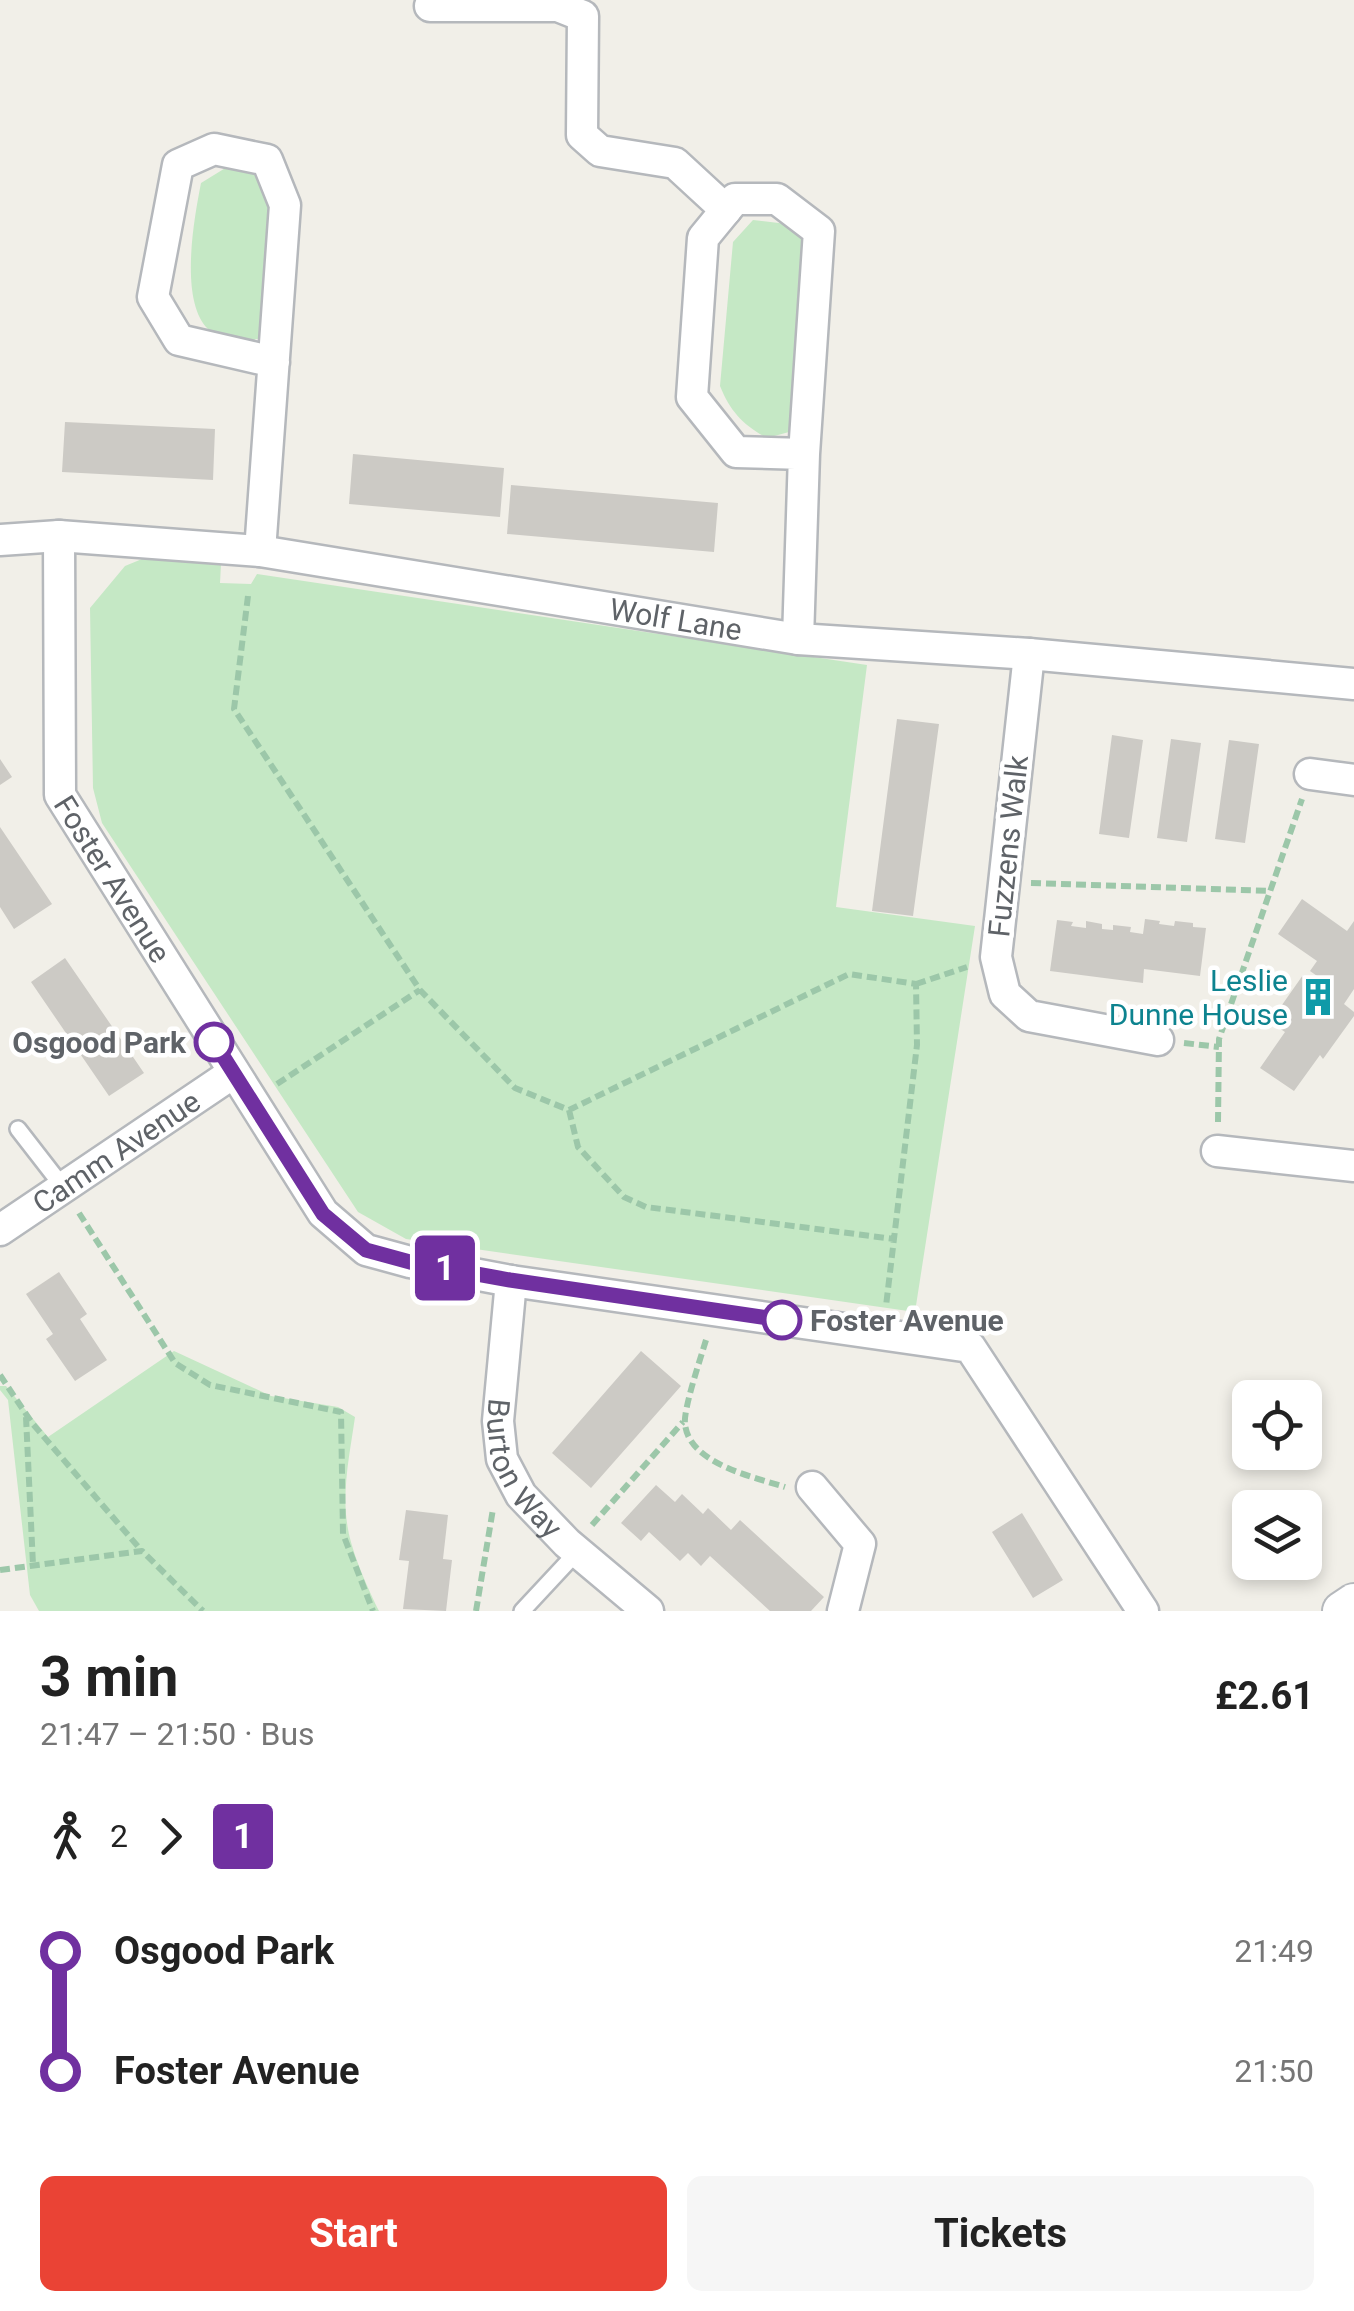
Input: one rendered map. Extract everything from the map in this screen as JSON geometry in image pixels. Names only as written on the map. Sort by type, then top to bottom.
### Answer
[{"type":"street","points":[[430,6],[558,6],[583,16],[582,135],[600,151],[675,163],[726,210]]},
{"type":"street","points":[[260,551],[274,362],[285,205],[268,160],[214,149],[178,165],[153,297],[179,340],[274,362]]},
{"type":"street","points":[[798,640],[804,454],[819,231],[777,199],[735,199],[703,238],[692,397],[736,452],[804,454]]},
{"type":"street","name":"Wolf Lane","points":[[0,540],[59,536],[260,551],[798,640],[1028,654],[1354,684]]},
{"type":"street","name":"Foster Avenue","points":[[59,536],[60,795],[323,1214],[366,1250],[410,1262],[970,1347],[1143,1611]]},
{"type":"street","name":"Fuzzens Walk","points":[[1028,654],[996,956],[1005,994],[1029,1016],[1158,1040]]},
{"type":"street","points":[[1310,774],[1354,780]]},
{"type":"street","name":"Camm Avenue","points":[[0,1230],[234,1073]]},
{"type":"street","points":[[1218,1150],[1354,1166]]},
{"type":"street","name":"Burton Way","points":[[510,1280],[498,1421],[502,1459],[521,1495],[574,1550],[648,1611]]},
{"type":"street","points":[[815,1491],[860,1544],[842,1611]]},
{"type":"street","points":[[1342,1611],[1354,1603]]},
{"type":"lane","points":[[18,1129],[63,1188]]},
{"type":"lane","points":[[522,1611],[574,1550]]},
{"type":"path","points":[[248,596],[234,708],[420,990],[515,1088],[569,1110],[848,974],[916,984],[996,956]]},
{"type":"path","points":[[1218,1150],[1219,1039],[1310,774]]},
{"type":"path","points":[[1004,882],[1270,891]]},
{"type":"path","points":[[883,1334],[917,1045],[916,984]]},
{"type":"path","points":[[251,1101],[420,990]]},
{"type":"path","points":[[569,1110],[578,1147],[624,1197],[646,1207],[894,1239]]},
{"type":"path","points":[[63,1188],[175,1363],[210,1386],[342,1412],[343,1534],[373,1611]]},
{"type":"path","points":[[574,1550],[684,1421],[714,1310]]},
{"type":"path","points":[[1,1380],[142,1551],[203,1611]]},
{"type":"path","points":[[26,1414],[34,1566]]},
{"type":"path","points":[[684,1421],[690,1442],[720,1466],[815,1491]]},
{"type":"path","points":[[476,1611],[502,1459]]},
{"type":"path","points":[[0,1570],[142,1551]]},
{"type":"green space","points":[[227,167],[257,171],[272,184],[267,336],[250,340],[209,330],[199,316],[191,280],[201,183]]},
{"type":"green space","points":[[753,220],[787,224],[804,239],[796,413],[789,432],[767,438],[738,417],[720,386],[733,242]]},
{"type":"green space","name":"Osgood Park","points":[[142,559],[221,564],[220,583],[251,584],[257,574],[867,665],[836,907],[975,926],[915,1312],[406,1239],[358,1212],[102,823],[93,788],[90,608],[125,566]]},
{"type":"green space","points":[[174,1351],[271,1396],[338,1407],[355,1417],[346,1515],[357,1560],[379,1611],[39,1611],[30,1595],[8,1400],[0,1386],[6,1386],[48,1437]]},
{"type":"building","points":[[65,422],[215,429],[213,480],[62,472]]},
{"type":"building","points":[[353,454],[504,468],[500,517],[349,504]]},
{"type":"building","points":[[511,485],[718,503],[714,552],[507,534]]},
{"type":"building","points":[[897,719],[939,724],[913,916],[872,911]]},
{"type":"building","points":[[1112,735],[1143,740],[1129,838],[1099,834]]},
{"type":"building","points":[[1171,739],[1201,743],[1187,842],[1157,838]]},
{"type":"building","points":[[1229,740],[1259,744],[1245,843],[1215,839]]},
{"type":"building","points":[[0,759],[12,777],[0,785]]},
{"type":"building","points":[[0,827],[52,904],[14,929],[0,907]]},
{"type":"building","name":"Leslie Dunne House","points":[[1302,899],[1347,931],[1354,921],[1354,989],[1344,1004],[1354,1016],[1294,1091],[1260,1068],[1285,1032],[1270,1022],[1303,975],[1315,984],[1320,978],[1310,971],[1317,961],[1278,934]]},
{"type":"building","points":[[1145,919],[1174,926],[1175,921],[1193,923],[1193,927],[1206,928],[1200,976],[1144,969],[1143,983],[1050,971],[1057,920],[1086,928],[1086,921],[1102,924],[1102,929],[1113,930],[1113,925],[1131,927],[1130,932],[1143,934]]},
{"type":"building","points":[[65,958],[144,1073],[109,1096],[31,982]]},
{"type":"building","points":[[59,1272],[87,1314],[80,1319],[107,1360],[75,1381],[46,1339],[53,1334],[26,1294]]},
{"type":"building","points":[[641,1351],[681,1386],[591,1488],[552,1453]]},
{"type":"building","points":[[656,1485],[675,1502],[682,1494],[703,1514],[708,1508],[731,1530],[740,1520],[824,1597],[811,1611],[770,1611],[710,1556],[701,1566],[688,1553],[680,1561],[649,1532],[641,1541],[621,1523]]},
{"type":"building","points":[[406,1510],[448,1515],[443,1559],[452,1560],[446,1611],[403,1609],[409,1561],[399,1560]]},
{"type":"building","points":[[1022,1513],[1063,1580],[1033,1598],[992,1532]]},
{"type":"bus line","name":"1","points":[[214,1042],[323,1214],[366,1250],[510,1280],[782,1320]]},
{"type":"place","name":"Leslie Dunne House","points":[[1318,997]]},
{"type":"place","name":"Osgood Park","points":[[214,1042]]},
{"type":"place","name":"Foster Avenue","points":[[782,1320]]}]
